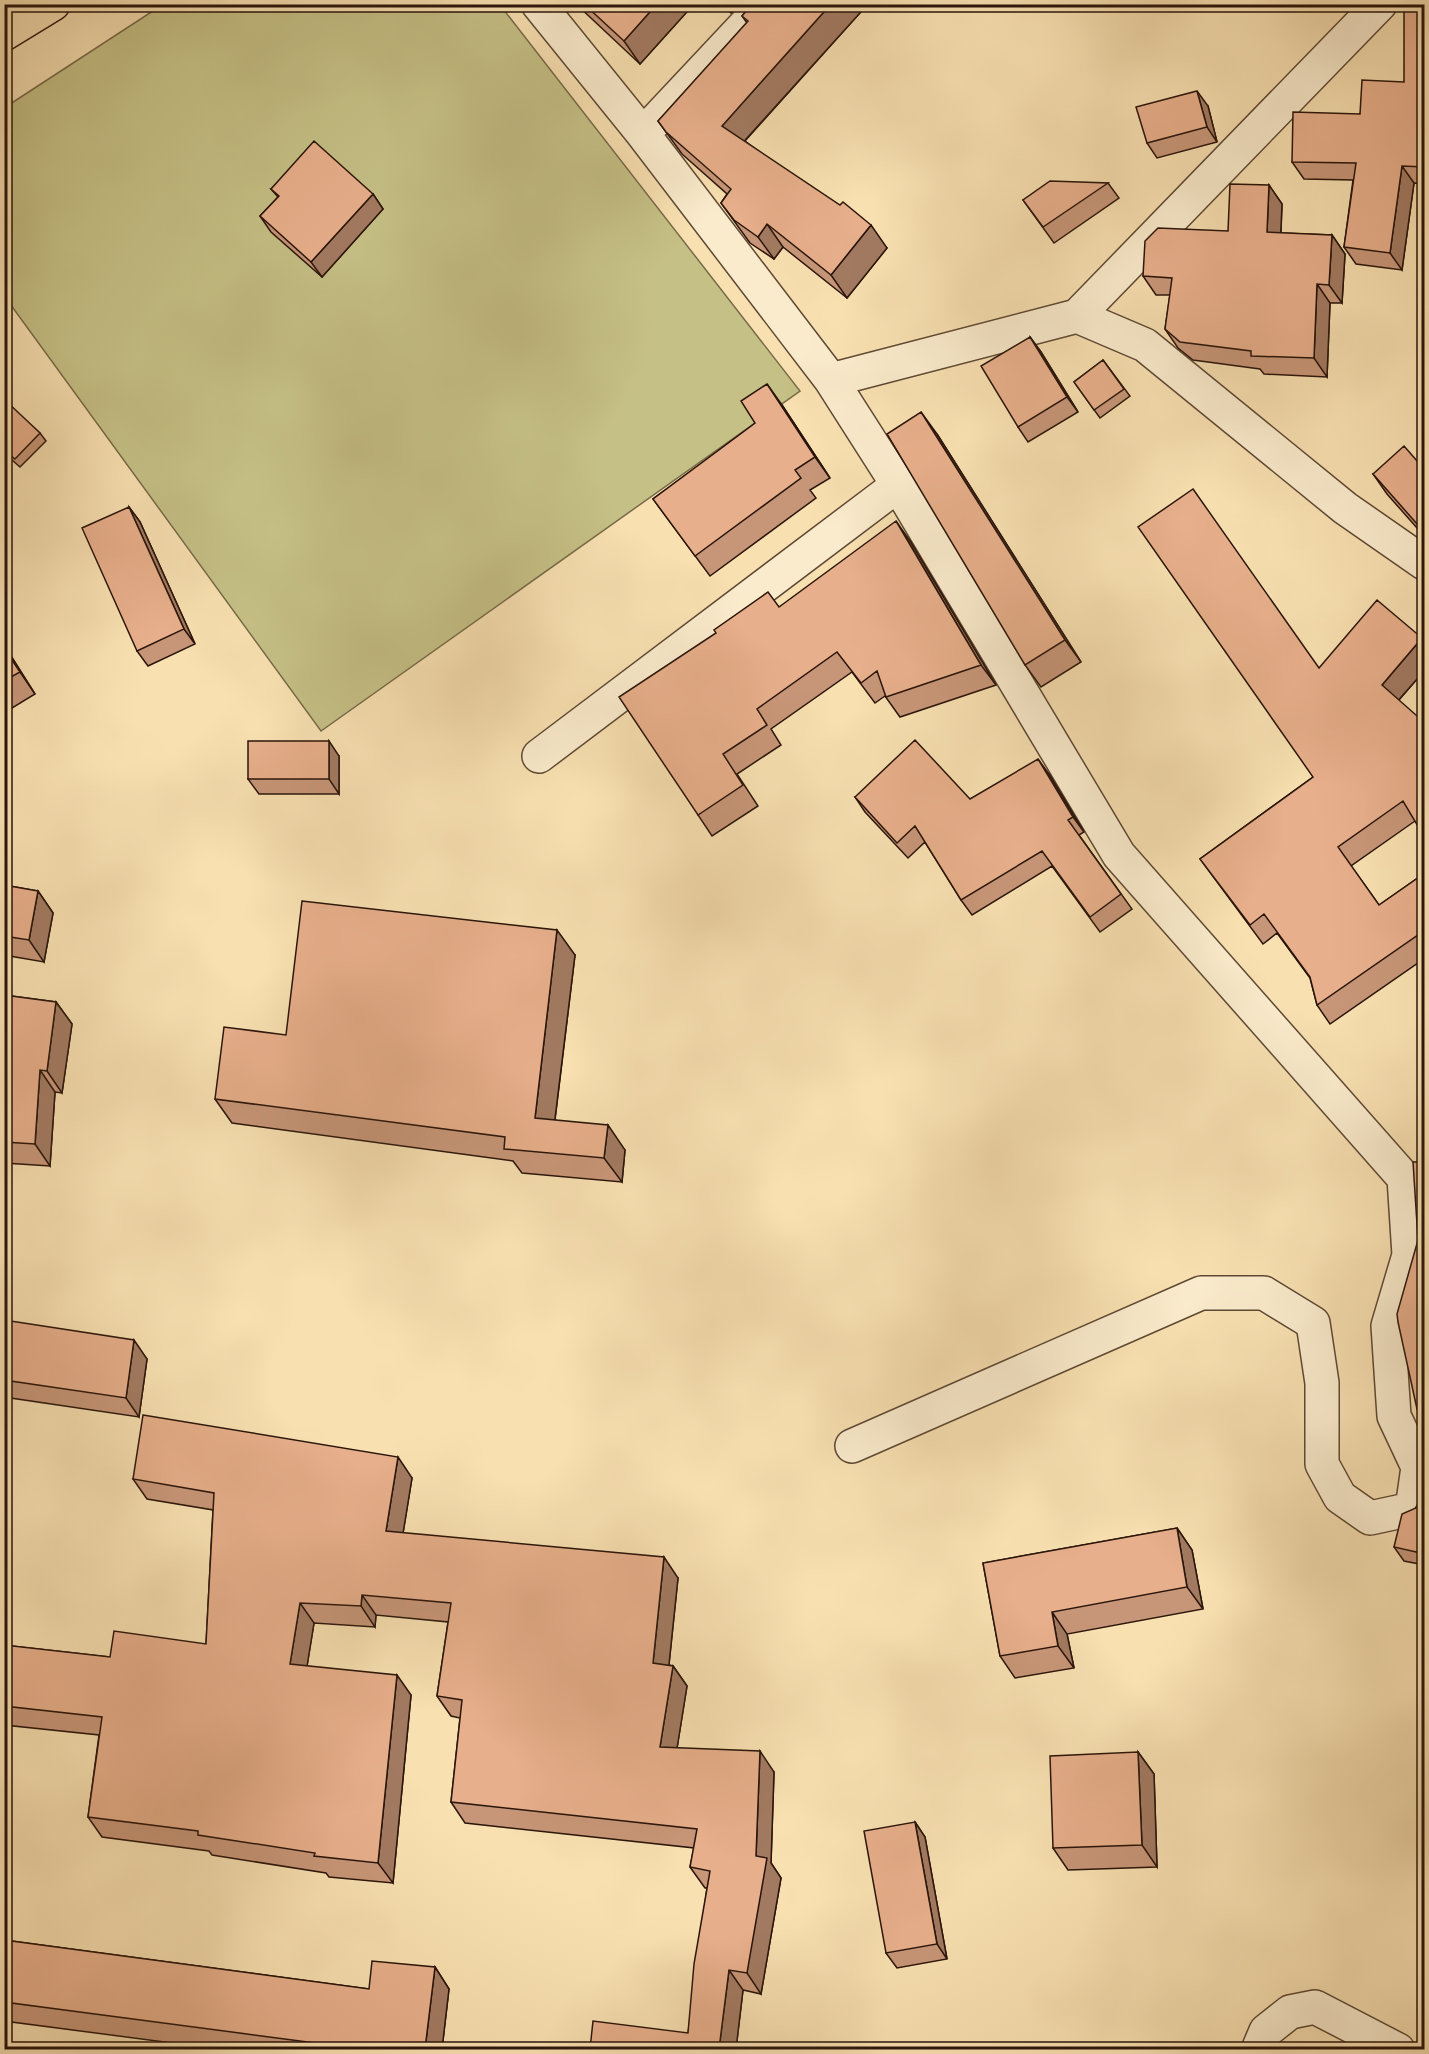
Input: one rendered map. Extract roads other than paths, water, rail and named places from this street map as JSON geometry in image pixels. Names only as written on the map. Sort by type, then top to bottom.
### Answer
[{"type":"main road","points":[[4,34],[53,4]]},
{"type":"street","points":[[538,4],[643,134],[831,380],[898,485],[1119,855],[1404,1178],[1409,1255],[1388,1326],[1394,1416],[1418,1467],[1412,1509],[1370,1518],[1340,1497],[1322,1464],[1322,1383],[1313,1323],[1264,1293],[1202,1293],[852,1446]]},
{"type":"street","points":[[643,134],[765,4]]},
{"type":"street","points":[[831,380],[1077,316],[1380,4]]},
{"type":"street","points":[[1077,316],[1145,345],[1345,508],[1425,562]]},
{"type":"street","points":[[539,756],[898,485]]},
{"type":"street","points":[[1258,2049],[1266,2031],[1290,2012],[1315,2007],[1398,2049]]}]
